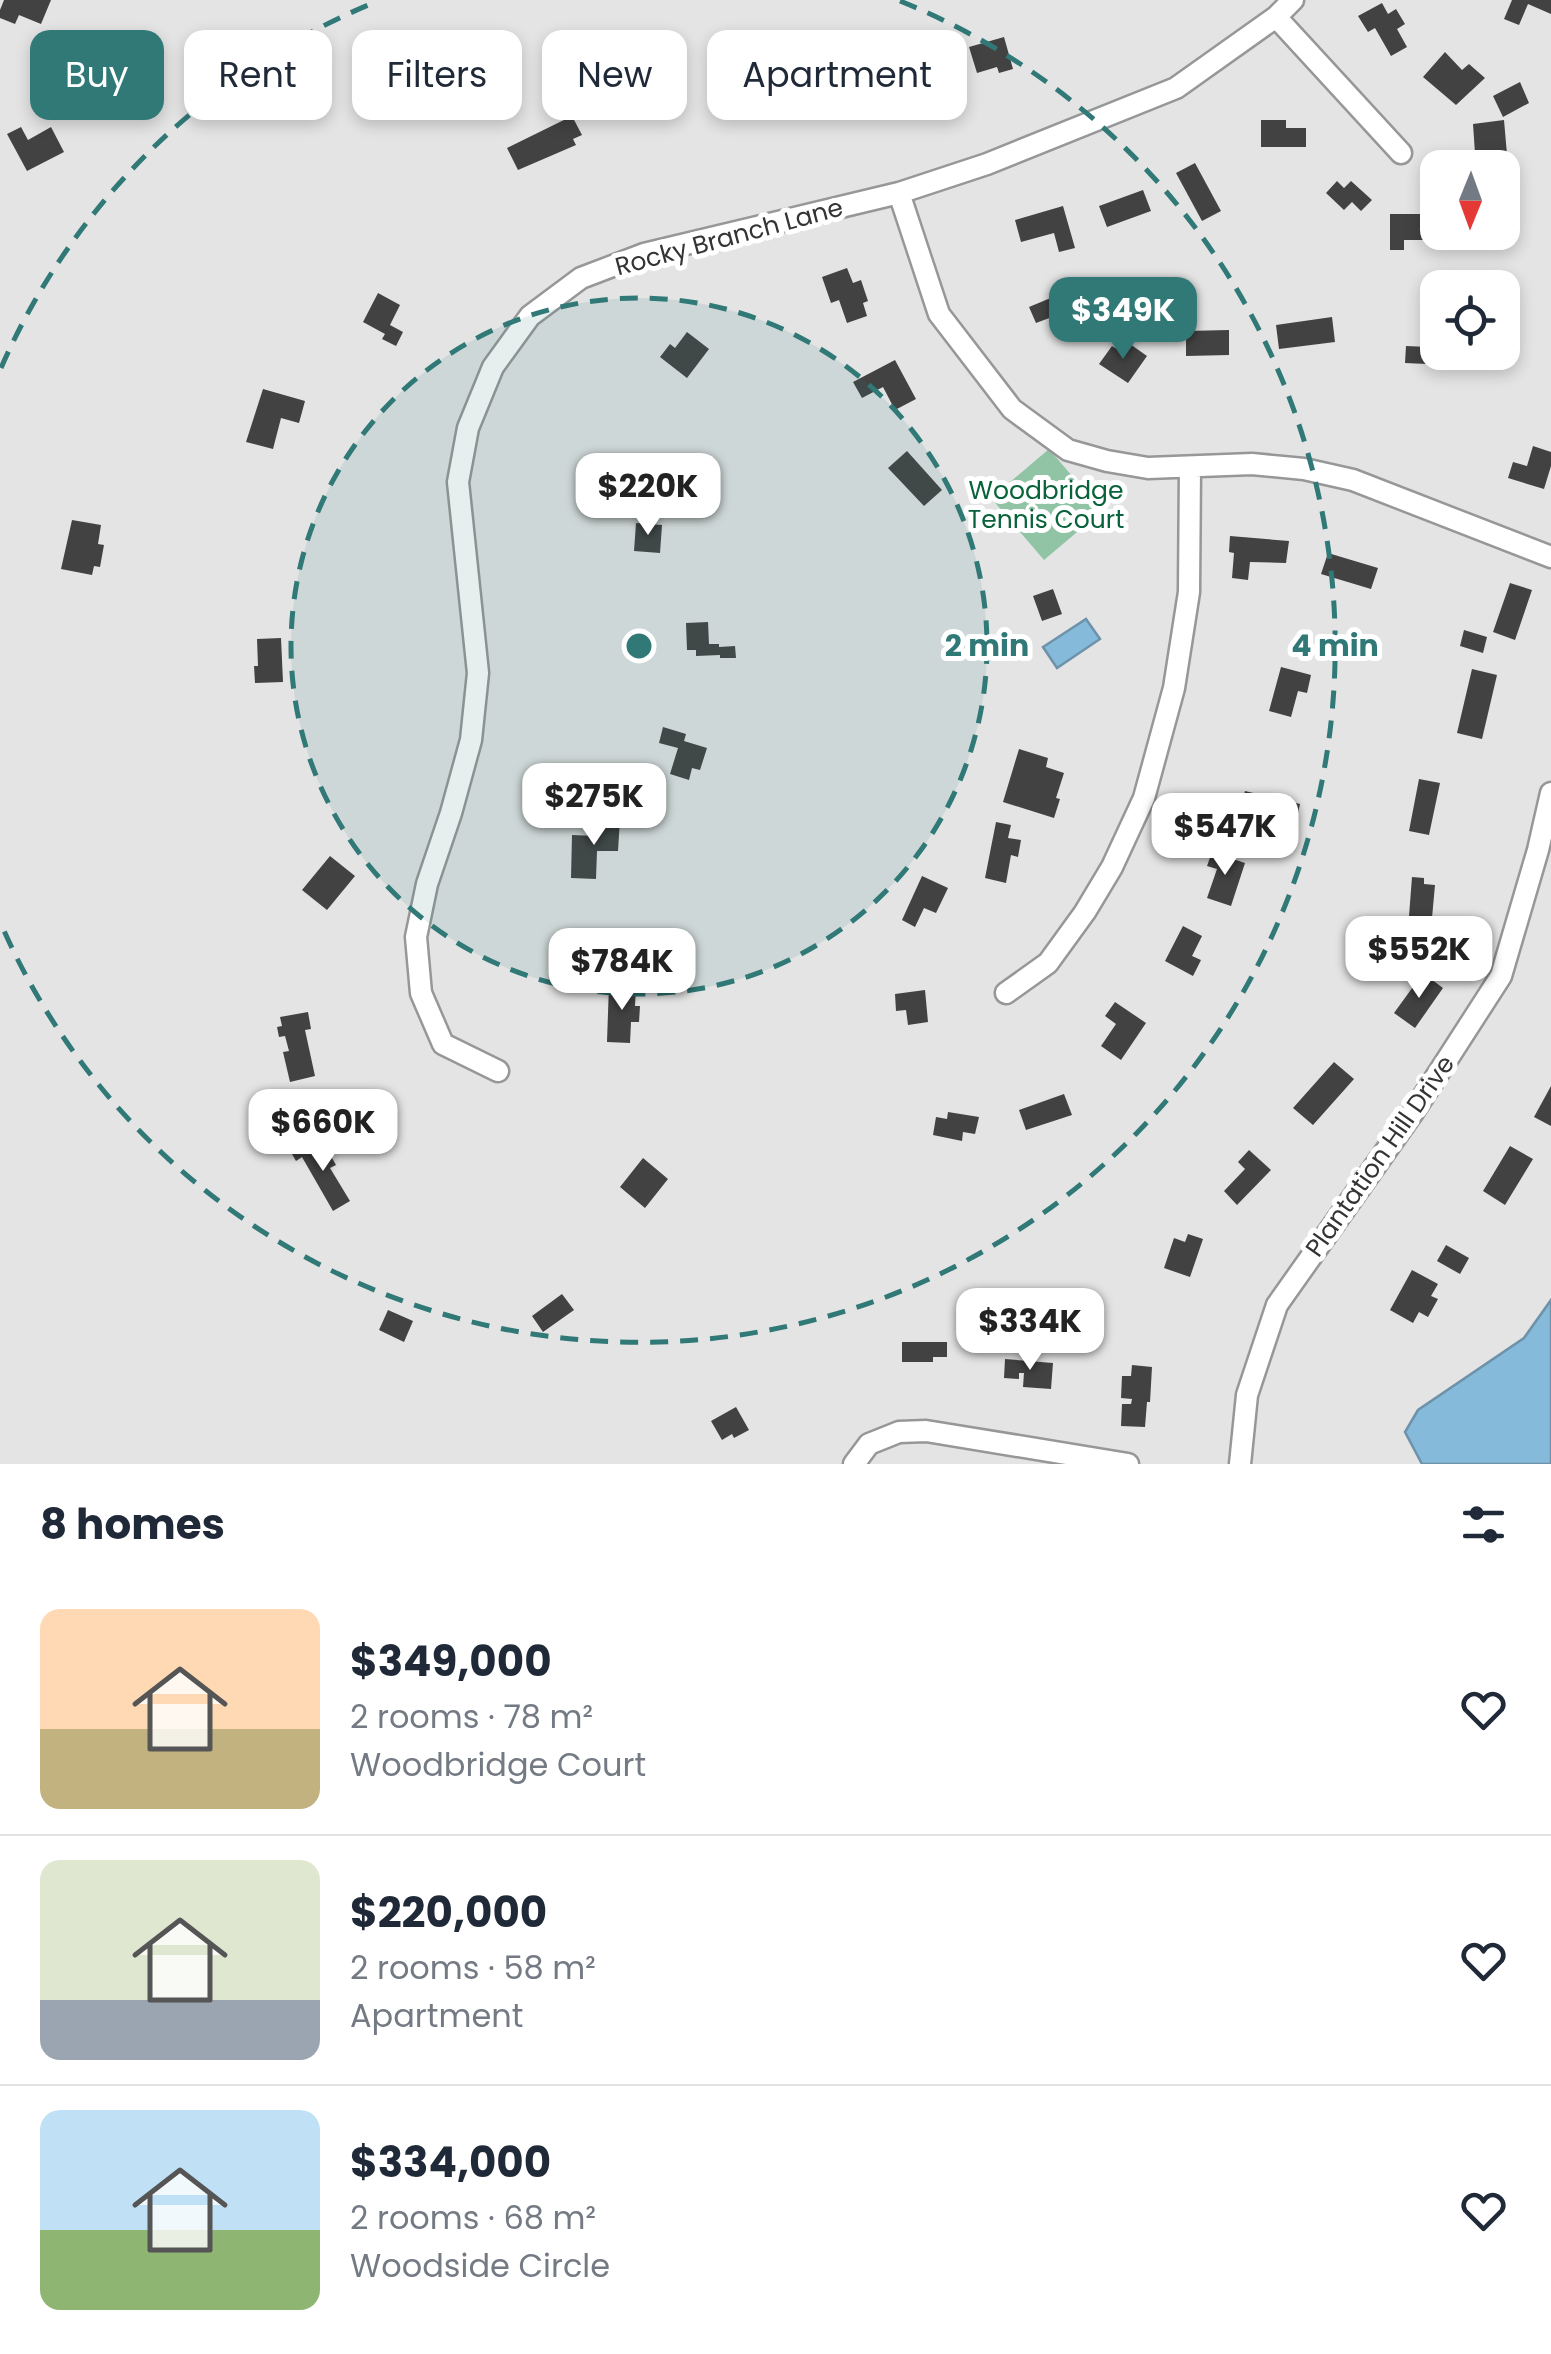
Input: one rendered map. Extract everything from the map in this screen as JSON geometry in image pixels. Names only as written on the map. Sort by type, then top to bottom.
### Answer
[{"type":"street","name":"Rocky Branch Lane","points":[[498,1071],[443,1044],[420,993],[416,937],[471,740],[478,674],[458,482],[468,428],[493,367],[530,316],[581,278],[644,254],[899,193],[987,164],[1176,88],[1276,18],[1293,0]]},
{"type":"street","points":[[1276,18],[1402,154]]},
{"type":"street","points":[[899,193],[939,314],[1012,409],[1068,450],[1148,468],[1252,464],[1304,469],[1352,480],[1551,556]]},
{"type":"street","points":[[1006,994],[1048,964],[1067,938],[1112,867],[1144,798],[1174,688],[1189,592],[1190,468]]},
{"type":"street","name":"Plantation Hill Drive","points":[[1240,1464],[1248,1396],[1277,1305],[1414,1110],[1501,976],[1551,794]]},
{"type":"street","points":[[854,1464],[869,1444],[899,1432],[926,1431],[1128,1464]]},
{"type":"green space","name":"Woodbridge Tennis Court","points":[[1049,449],[1102,511],[1044,560],[991,498]]},
{"type":"water","points":[[1086,619],[1100,639],[1057,668],[1043,647]]},
{"type":"water","points":[[1551,1300],[1551,1464],[1422,1464],[1405,1432],[1418,1410],[1524,1338]]},
{"type":"building","points":[[4,0],[51,0],[41,24],[19,15],[15,24],[0,18]]},
{"type":"building","points":[[1512,0],[1551,0],[1551,14],[1528,4],[1519,25],[1504,19]]},
{"type":"building","points":[[1382,3],[1388,14],[1396,9],[1405,24],[1397,29],[1407,47],[1391,56],[1375,28],[1368,32],[1358,16]]},
{"type":"building","points":[[1004,37],[1013,69],[999,73],[997,67],[977,73],[969,47]]},
{"type":"building","points":[[1445,52],[1462,70],[1469,64],[1485,78],[1456,105],[1423,77]]},
{"type":"building","points":[[1520,82],[1529,103],[1503,117],[1493,96]]},
{"type":"building","points":[[564,120],[574,120],[582,135],[573,139],[576,145],[518,170],[507,148]]},
{"type":"building","points":[[1261,120],[1286,120],[1286,128],[1306,128],[1306,147],[1261,147]]},
{"type":"building","points":[[1504,120],[1507,150],[1475,150],[1473,124]]},
{"type":"building","points":[[21,127],[28,140],[51,127],[64,152],[27,171],[7,134]]},
{"type":"building","points":[[1195,163],[1221,211],[1202,221],[1176,173]]},
{"type":"building","points":[[1337,181],[1344,188],[1351,181],[1372,200],[1361,211],[1352,202],[1344,210],[1326,193]]},
{"type":"building","points":[[1143,190],[1151,211],[1107,227],[1099,206]]},
{"type":"building","points":[[1063,206],[1075,248],[1059,252],[1054,233],[1021,242],[1015,220]]},
{"type":"building","points":[[1390,214],[1420,214],[1420,240],[1404,240],[1404,250],[1390,250]]},
{"type":"building","points":[[847,268],[853,283],[861,280],[868,301],[863,303],[867,316],[847,323],[839,300],[831,303],[822,277]]},
{"type":"building","points":[[1065,292],[1082,333],[1062,341],[1052,317],[1036,323],[1029,307]]},
{"type":"building","points":[[378,293],[400,305],[390,325],[403,332],[396,346],[382,339],[385,334],[363,322]]},
{"type":"building","points":[[1332,317],[1335,342],[1279,349],[1276,325]]},
{"type":"building","points":[[1229,330],[1229,355],[1186,356],[1186,331]]},
{"type":"building","points":[[687,332],[709,349],[687,378],[660,357],[670,344],[675,348]]},
{"type":"building","points":[[1130,344],[1147,356],[1128,383],[1099,364],[1112,346],[1123,353]]},
{"type":"building","points":[[1406,346],[1420,347],[1420,364],[1405,363]]},
{"type":"building","points":[[895,360],[916,399],[895,410],[883,387],[862,398],[853,382]]},
{"type":"building","points":[[263,389],[305,401],[299,423],[281,418],[273,449],[246,442]]},
{"type":"building","points":[[1533,446],[1551,452],[1544,489],[1508,478],[1513,462],[1527,466]]},
{"type":"building","points":[[907,451],[942,490],[924,506],[888,468]]},
{"type":"building","points":[[72,520],[101,525],[98,544],[104,545],[100,567],[94,566],[92,575],[61,569]]},
{"type":"building","points":[[636,523],[662,525],[660,553],[634,551]]},
{"type":"building","points":[[1230,536],[1289,541],[1286,563],[1250,562],[1248,580],[1232,578],[1234,553],[1229,552]]},
{"type":"building","points":[[1328,553],[1378,568],[1371,589],[1321,574]]},
{"type":"building","points":[[1510,583],[1532,590],[1515,640],[1493,632]]},
{"type":"building","points":[[1053,589],[1062,614],[1042,621],[1033,596]]},
{"type":"building","points":[[708,622],[709,644],[735,646],[736,658],[696,656],[696,650],[687,650],[686,623]]},
{"type":"building","points":[[1464,630],[1487,637],[1483,653],[1460,646]]},
{"type":"building","points":[[281,638],[283,682],[255,683],[257,639]]},
{"type":"building","points":[[1281,667],[1311,675],[1307,693],[1298,691],[1291,717],[1269,711]]},
{"type":"building","points":[[1472,669],[1497,675],[1482,739],[1457,733]]},
{"type":"building","points":[[663,727],[686,734],[684,741],[707,748],[700,770],[692,768],[689,780],[670,774],[678,748],[659,743]]},
{"type":"building","points":[[1019,749],[1048,758],[1046,767],[1064,773],[1054,818],[1003,802]]},
{"type":"building","points":[[1419,779],[1440,783],[1429,835],[1409,831]]},
{"type":"building","points":[[1245,791],[1300,804],[1296,823],[1240,810]]},
{"type":"building","points":[[596,819],[620,819],[618,851],[597,851],[596,879],[571,878],[572,835],[596,836]]},
{"type":"building","points":[[996,822],[1011,825],[1008,838],[1021,840],[1018,857],[1011,855],[1006,883],[985,878]]},
{"type":"building","points":[[1212,852],[1245,863],[1231,906],[1207,898],[1217,869],[1207,866]]},
{"type":"building","points":[[330,856],[355,876],[327,910],[302,890]]},
{"type":"building","points":[[922,876],[948,888],[936,913],[924,908],[915,927],[902,920]]},
{"type":"building","points":[[1412,877],[1435,885],[1432,918],[1409,916]]},
{"type":"building","points":[[1183,926],[1202,936],[1192,956],[1201,960],[1193,976],[1165,961]]},
{"type":"building","points":[[1423,973],[1443,988],[1415,1028],[1394,1013]]},
{"type":"building","points":[[609,985],[636,986],[639,1022],[631,1022],[630,1043],[607,1042]]},
{"type":"building","points":[[925,990],[928,1022],[908,1025],[906,1010],[896,1011],[895,994]]},
{"type":"building","points":[[1115,1002],[1146,1023],[1121,1060],[1101,1046],[1116,1024],[1105,1016]]},
{"type":"building","points":[[308,1012],[311,1029],[305,1030],[315,1076],[290,1082],[283,1052],[289,1051],[285,1036],[279,1037],[277,1027],[282,1026],[280,1017]]},
{"type":"building","points":[[1334,1062],[1354,1079],[1313,1125],[1293,1108]]},
{"type":"building","points":[[1551,1086],[1551,1126],[1534,1117]]},
{"type":"building","points":[[1064,1094],[1072,1115],[1026,1130],[1019,1110]]},
{"type":"building","points":[[948,1112],[979,1117],[975,1134],[963,1132],[962,1141],[933,1135],[936,1117],[947,1119]]},
{"type":"building","points":[[314,1141],[322,1155],[328,1151],[336,1165],[330,1168],[350,1201],[333,1211],[302,1157],[296,1161],[292,1154]]},
{"type":"building","points":[[1510,1146],[1533,1159],[1505,1205],[1483,1191]]},
{"type":"building","points":[[1249,1150],[1271,1170],[1237,1205],[1224,1191],[1245,1169],[1238,1162]]},
{"type":"building","points":[[643,1158],[668,1179],[645,1208],[620,1187]]},
{"type":"building","points":[[1188,1234],[1203,1239],[1190,1277],[1164,1268],[1174,1238],[1185,1242]]},
{"type":"building","points":[[1446,1245],[1469,1258],[1460,1274],[1437,1261]]},
{"type":"building","points":[[1412,1270],[1438,1284],[1431,1296],[1438,1299],[1428,1317],[1419,1312],[1413,1323],[1390,1310]]},
{"type":"building","points":[[562,1294],[574,1310],[543,1332],[532,1316]]},
{"type":"building","points":[[388,1310],[413,1321],[404,1342],[379,1330]]},
{"type":"building","points":[[902,1342],[947,1342],[947,1357],[933,1357],[933,1362],[902,1362]]},
{"type":"building","points":[[1005,1359],[1053,1363],[1051,1389],[1023,1387],[1024,1373],[1019,1373],[1019,1379],[1004,1378]]},
{"type":"building","points":[[1132,1365],[1152,1367],[1145,1427],[1121,1426],[1122,1404],[1131,1404],[1132,1399],[1121,1398],[1122,1376],[1131,1376]]},
{"type":"building","points":[[736,1407],[749,1430],[722,1440],[711,1421]]}]
